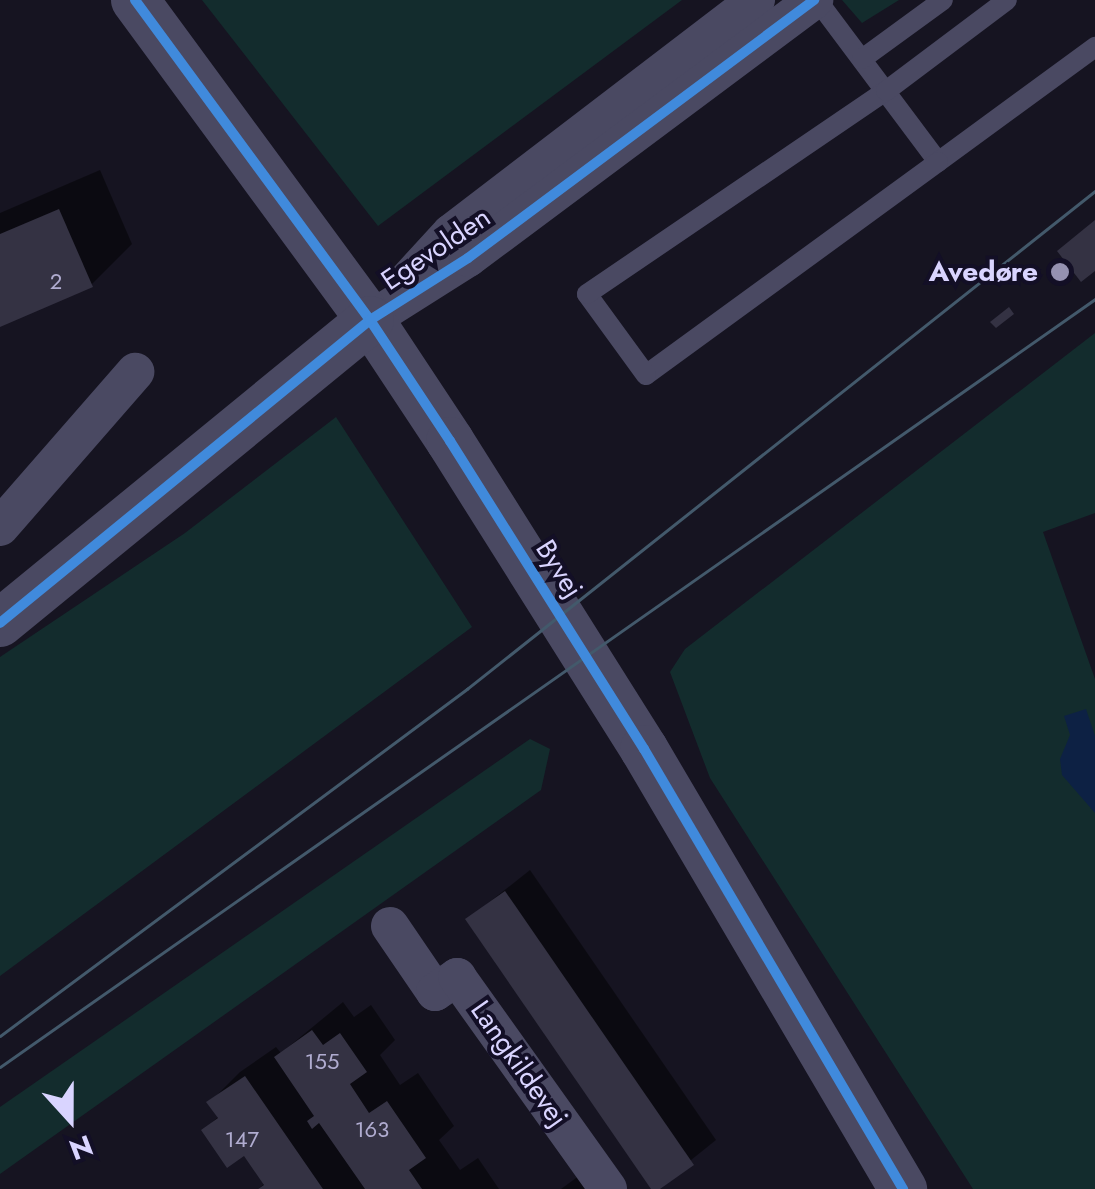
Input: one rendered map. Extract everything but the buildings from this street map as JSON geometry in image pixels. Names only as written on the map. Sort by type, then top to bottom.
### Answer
[{"type":"street","name":"Byvej","points":[[135,0],[370,320],[644,749],[903,1189]]},
{"type":"street","name":"Egevolden","points":[[370,320],[451,234],[756,0]]},
{"type":"street","name":"Egevolden","points":[[0,622],[370,320],[468,258],[815,0]]},
{"type":"street","points":[[0,527],[135,372]]},
{"type":"street","name":"Langkildevej","points":[[390,926],[435,992],[458,977],[608,1189]]},
{"type":"lane","name":"Egevolden","points":[[815,0],[938,162]]},
{"type":"lane","points":[[862,59],[943,0]]},
{"type":"lane","points":[[1007,0],[886,91],[587,294],[646,375],[1095,47]]},
{"type":"green space","points":[[202,0],[682,0],[378,226]]},
{"type":"green space","points":[[842,0],[899,0],[862,23]]},
{"type":"green space","points":[[1095,333],[1095,513],[1043,532],[1095,679],[1095,1189],[973,1189],[710,778],[670,672],[685,649]]},
{"type":"green space","points":[[336,417],[472,627],[0,976],[0,657],[185,533]]},
{"type":"green space","points":[[530,739],[550,749],[541,790],[0,1174],[0,1107]]},
{"type":"water","points":[[1086,709],[1095,736],[1095,813],[1062,775],[1060,759],[1070,735],[1064,716]]},
{"type":"tram line","points":[[0,1036],[467,689],[1095,191]]},
{"type":"tram line","points":[[0,1067],[1095,299]]},
{"type":"cycle path","points":[[135,0],[370,320],[450,441],[644,749],[903,1189]]},
{"type":"cycle path","points":[[0,623],[370,320],[468,258],[814,0]]},
{"type":"place","name":"Avedøre","points":[[1060,272]]}]
